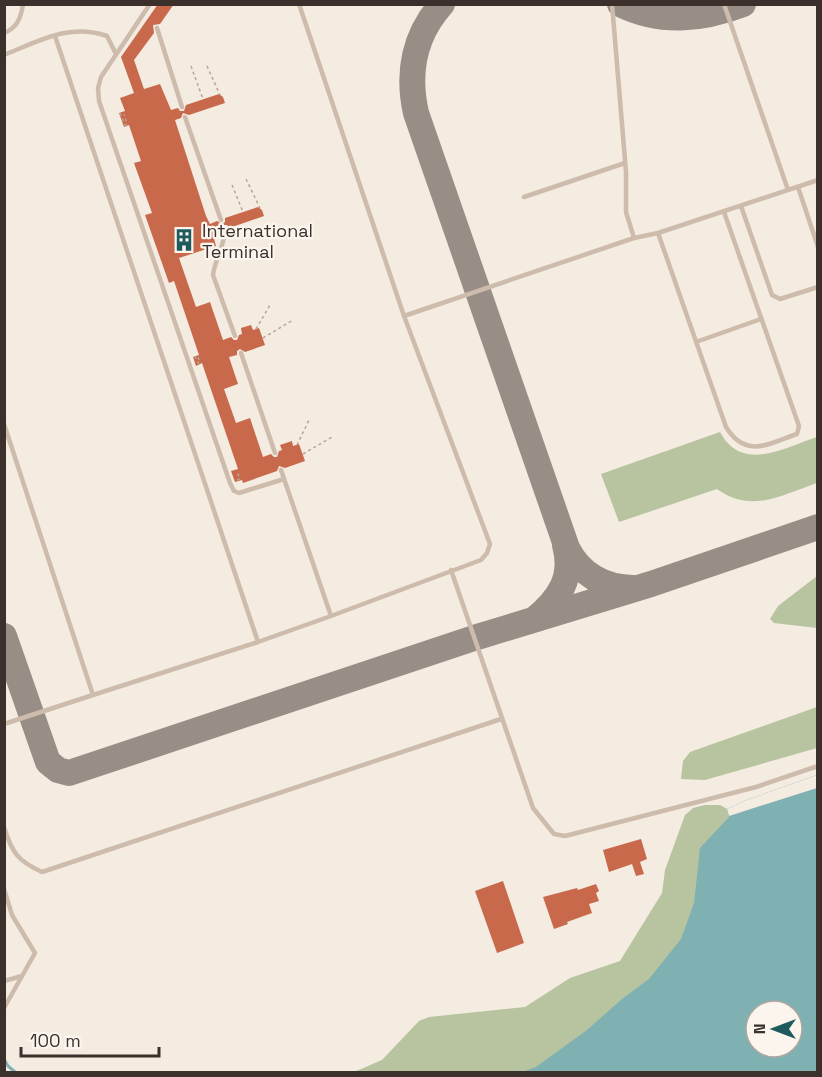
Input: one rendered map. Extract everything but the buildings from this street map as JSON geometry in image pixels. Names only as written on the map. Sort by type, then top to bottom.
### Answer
[{"type":"lane","points":[[4,33],[13,29],[21,17],[23,4]]},
{"type":"lane","points":[[150,4],[101,77],[98,88],[99,100],[230,483],[234,491],[240,493],[284,479]]},
{"type":"lane","points":[[4,724],[258,642],[481,560],[487,553],[490,544],[404,316],[299,4]]},
{"type":"lane","points":[[612,4],[625,163],[626,212],[634,238]]},
{"type":"lane","points":[[724,4],[788,190]]},
{"type":"lane","points":[[157,28],[182,107]]},
{"type":"lane","points":[[4,55],[72,31],[90,30],[107,36],[116,54]]},
{"type":"lane","points":[[55,36],[258,642]]},
{"type":"lane","points":[[186,117],[221,219]]},
{"type":"lane","points":[[524,196],[625,163]]},
{"type":"lane","points":[[404,316],[634,238],[658,233],[818,180]]},
{"type":"lane","points":[[798,187],[818,247]]},
{"type":"lane","points":[[741,206],[772,295],[780,299],[818,287]]},
{"type":"lane","points":[[658,233],[731,436],[741,444],[752,448],[797,434],[799,430],[724,212]]},
{"type":"lane","points":[[225,230],[225,238],[213,274],[235,336]]},
{"type":"lane","points":[[696,342],[761,319]]},
{"type":"lane","points":[[241,353],[275,453]]},
{"type":"lane","points":[[4,424],[93,695]]},
{"type":"lane","points":[[281,470],[331,616]]},
{"type":"lane","points":[[451,570],[532,808],[554,834],[565,836],[756,787],[818,766]]},
{"type":"lane","points":[[4,827],[11,848],[20,860],[42,872],[501,719]]},
{"type":"lane","points":[[4,889],[12,915],[35,953],[4,1008]]},
{"type":"lane","points":[[4,981],[22,976]]},
{"type":"path","points":[[191,66],[203,99]]},
{"type":"path","points":[[207,66],[220,95]]},
{"type":"path","points":[[246,179],[260,208]]},
{"type":"path","points":[[232,185],[243,212]]},
{"type":"path","points":[[256,329],[270,305]]},
{"type":"path","points":[[262,338],[293,320]]},
{"type":"path","points":[[297,445],[309,420]]},
{"type":"path","points":[[303,454],[332,437]]},
{"type":"path","points":[[233,471],[237,480],[240,478],[237,472]]},
{"type":"green space","points":[[720,432],[729,444],[740,452],[752,454],[778,451],[817,437],[817,483],[779,497],[754,501],[742,500],[717,489],[619,522],[601,474]]},
{"type":"green space","points":[[817,576],[817,628],[774,623],[770,619],[778,606]]},
{"type":"green space","points":[[817,707],[817,748],[705,780],[681,779],[683,761],[690,752]]},
{"type":"green space","points":[[817,775],[817,1072],[354,1072],[382,1060],[419,1021],[429,1017],[525,1007],[570,978],[620,961],[662,893],[665,870],[685,815],[693,808],[705,805],[720,805],[727,809]]},
{"type":"water","points":[[817,775],[817,1072],[522,1072],[536,1067],[587,1030],[649,979],[681,939],[694,903],[700,848],[729,817],[727,809]]},
{"type":"pier","points":[[817,775],[817,788],[729,816],[727,809],[744,801]]},
{"type":"waterway","points":[[4,1059],[15,1072]]},
{"type":"taxiway","points":[[442,4],[425,28],[415,55],[412,83],[416,113],[567,548],[579,565],[594,578],[612,585],[633,588]]},
{"type":"taxiway","points":[[620,4],[651,15],[681,18],[712,14],[743,4]]},
{"type":"taxiway","points":[[4,636],[48,762],[58,770],[69,773],[474,638],[651,584],[818,527]]},
{"type":"taxiway","points":[[535,619],[551,604],[566,578],[565,545]]},
{"type":"place","name":"International Terminal","points":[[184,240]]}]
